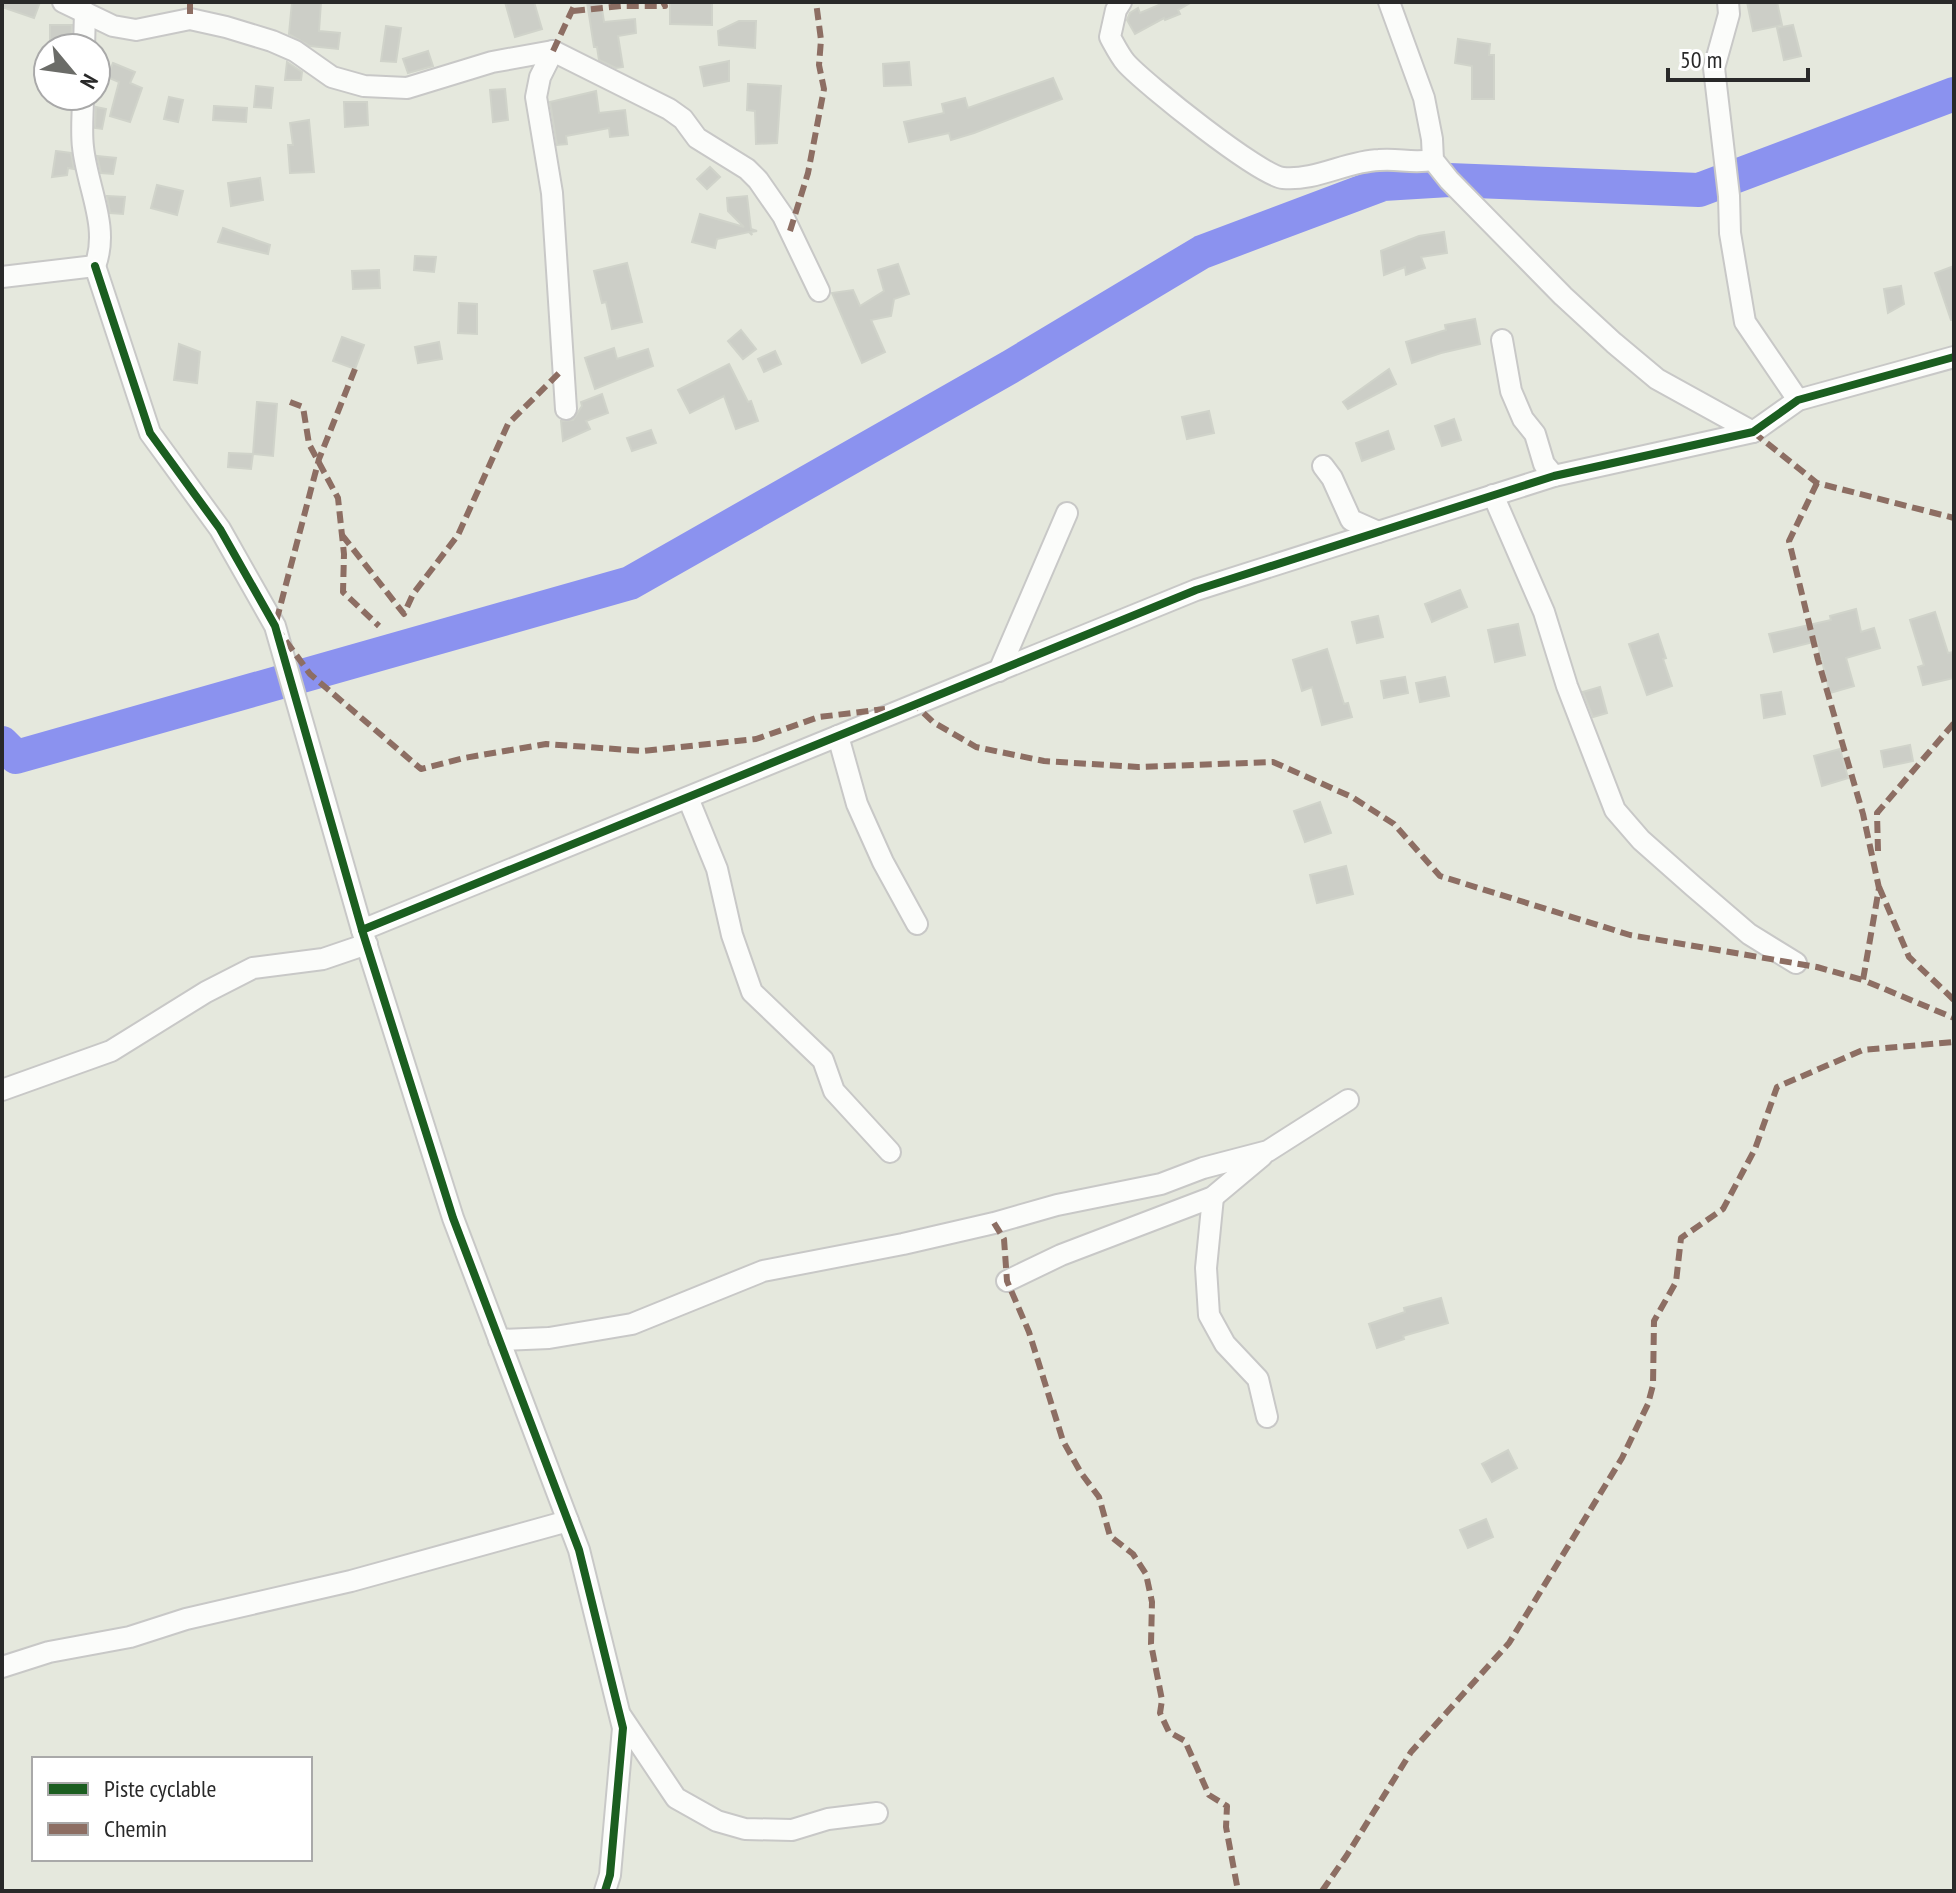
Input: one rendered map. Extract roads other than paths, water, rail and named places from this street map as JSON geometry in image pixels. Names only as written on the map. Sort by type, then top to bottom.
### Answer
[{"type":"street","points":[[63,2],[113,26],[136,30],[190,19],[226,27],[283,45],[332,77],[364,86],[407,88],[492,62],[553,51],[669,109],[683,119],[697,138],[747,169],[783,216],[819,291]]},
{"type":"street","points":[[1121,2],[1110,37],[1126,62],[1184,115],[1261,168],[1281,178],[1321,174],[1379,160],[1414,164],[1433,160]]},
{"type":"street","points":[[1389,2],[1424,98],[1433,160],[1449,180],[1563,296],[1657,379],[1753,432]]},
{"type":"street","points":[[1728,2],[1729,14],[1714,68],[1729,196],[1730,233],[1745,322],[1798,400]]},
{"type":"street","points":[[84,32],[85,12]]},
{"type":"street","points":[[553,51],[536,87],[536,97],[552,193],[566,409]]},
{"type":"street","points":[[83,112],[83,146],[99,220],[100,252],[95,266],[150,433],[220,529],[275,626],[364,937],[453,1218],[579,1550],[623,1728],[610,1875],[605,1891]]},
{"type":"street","points":[[2,277],[95,266]]},
{"type":"street","points":[[1502,340],[1511,391],[1523,419],[1535,434],[1544,464],[1554,476]]},
{"type":"street","points":[[2,1090],[111,1051],[206,992],[253,968],[323,959],[364,937],[688,798],[1196,590],[1554,476],[1753,432],[1798,400],[1954,357]]},
{"type":"street","points":[[1323,466],[1332,478],[1351,520],[1378,532]]},
{"type":"street","points":[[1493,495],[1544,612],[1567,686],[1615,810],[1641,840],[1749,934],[1796,963]]},
{"type":"street","points":[[999,671],[1067,513]]},
{"type":"street","points":[[838,736],[857,804],[883,862],[917,924]]},
{"type":"street","points":[[688,798],[717,869],[732,935],[752,992],[823,1060],[834,1091],[890,1152]]},
{"type":"street","points":[[1007,1281],[1074,1250],[1213,1197],[1268,1151],[1348,1100]]},
{"type":"street","points":[[499,1340],[549,1338],[632,1324],[763,1271],[903,1244],[1057,1205],[1161,1184],[1203,1168],[1268,1151]]},
{"type":"street","points":[[1213,1197],[1206,1268],[1209,1315],[1225,1344],[1258,1379],[1267,1417]]},
{"type":"street","points":[[2,1667],[49,1652],[130,1637],[186,1619],[351,1581],[568,1521]]},
{"type":"street","points":[[619,1713],[676,1798],[717,1821],[745,1829],[792,1830],[828,1819],[877,1813]]},
{"type":"waterway","points":[[2,743],[16,757],[630,583],[1010,367],[1202,252],[1383,184],[1449,180],[1699,190],[1954,94]]}]
